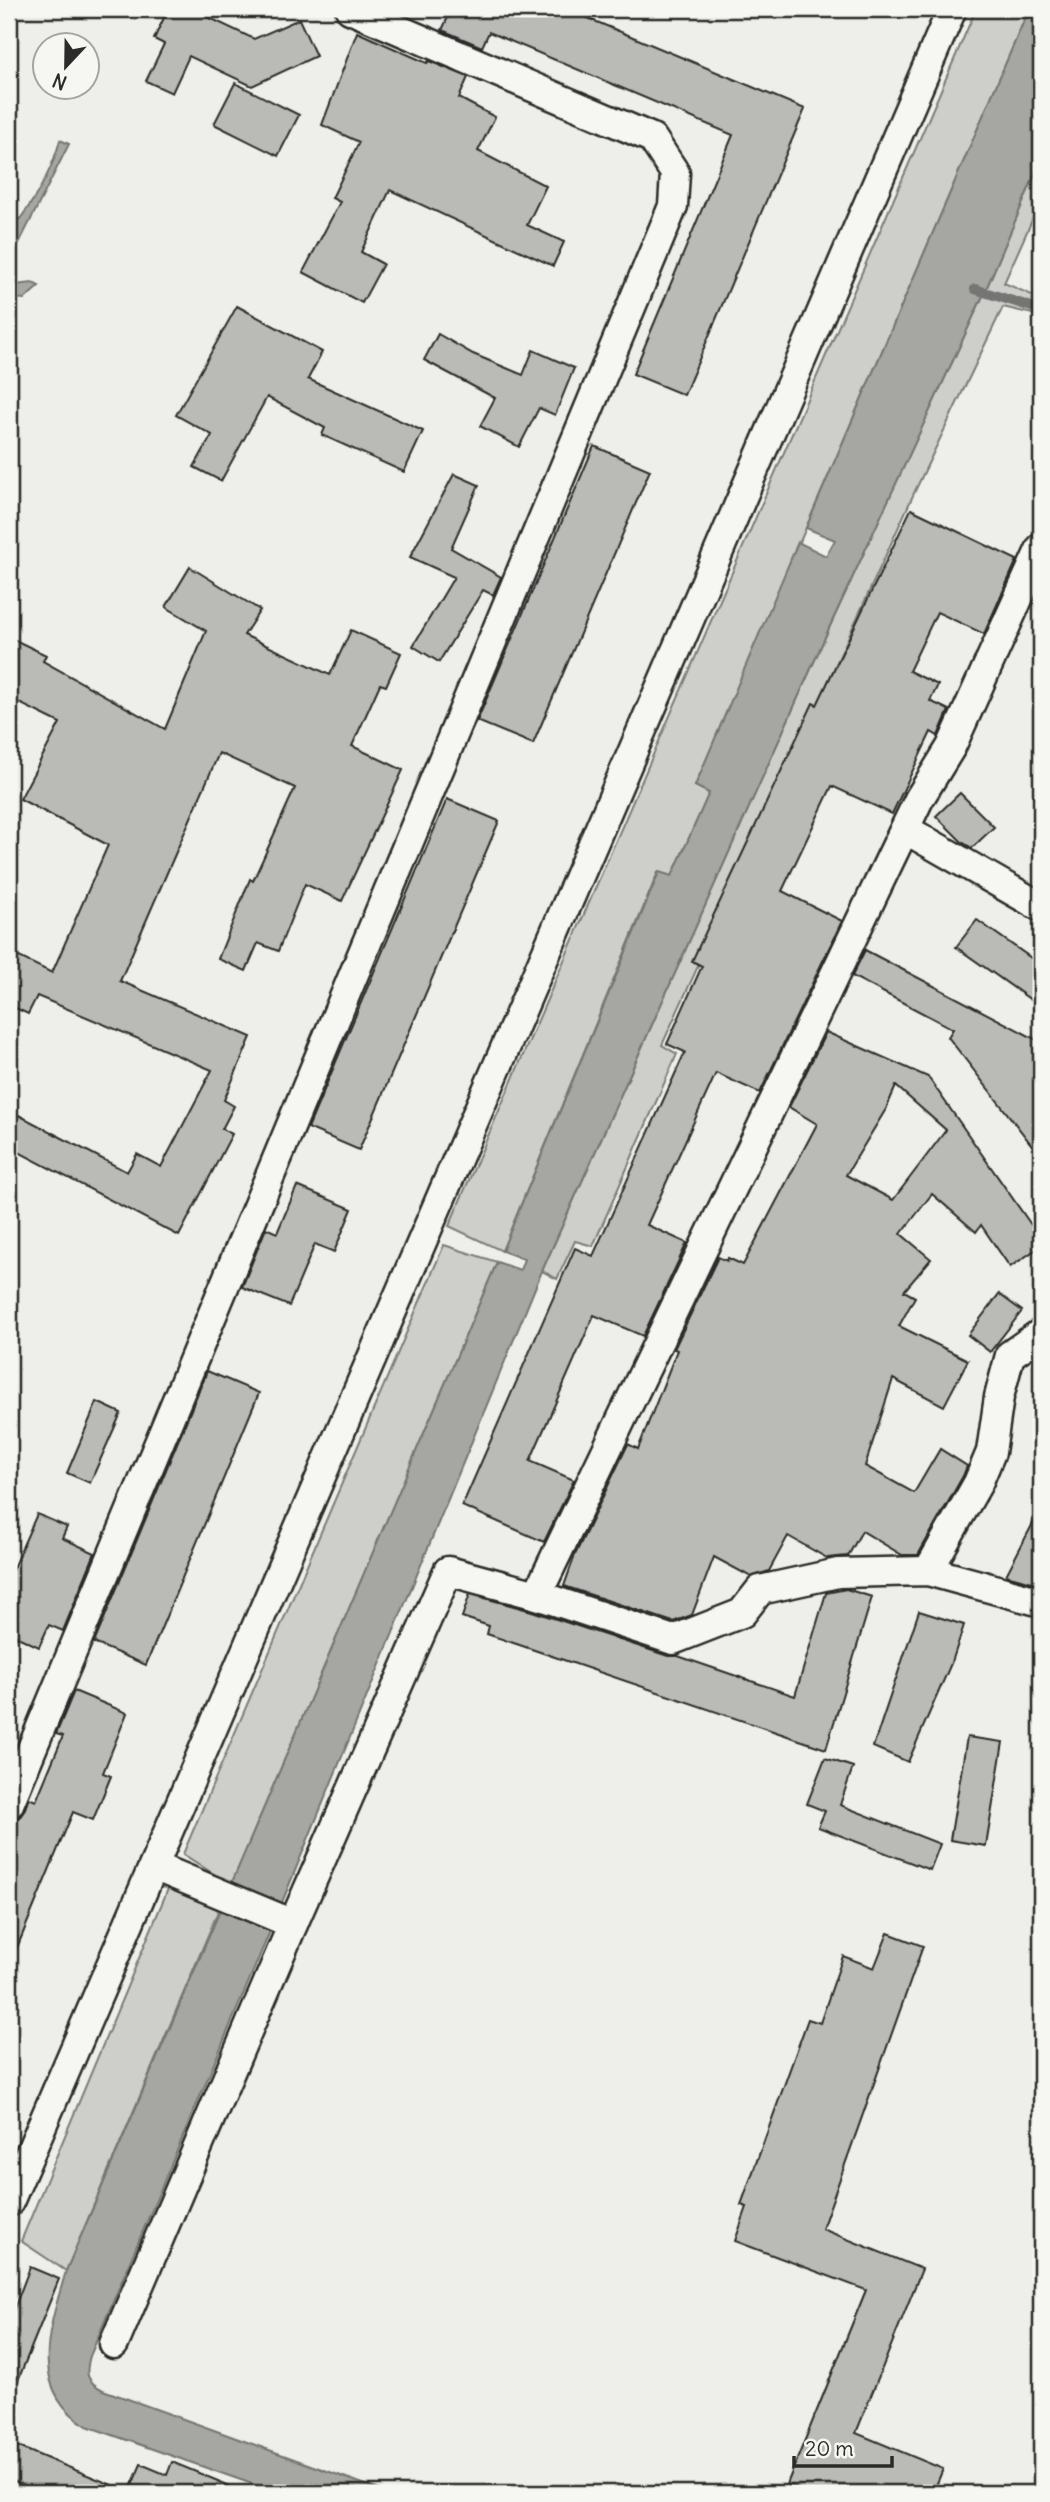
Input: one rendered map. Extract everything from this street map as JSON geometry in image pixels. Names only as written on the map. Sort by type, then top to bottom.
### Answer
[{"type":"street","points":[[9,1804],[673,206],[675,173],[652,138],[351,9]]},
{"type":"street","points":[[9,2202],[953,9]]},
{"type":"street","points":[[537,1595],[919,799],[951,747],[1041,548]]},
{"type":"street","points":[[905,829],[1041,907]]},
{"type":"street","points":[[928,1571],[978,1483],[991,1452],[999,1397],[1010,1355],[1041,1333]]},
{"type":"street","points":[[114,2344],[293,1924],[448,1571],[537,1595],[673,1640],[742,1613],[760,1590],[838,1573],[928,1571],[1041,1602]]},
{"type":"street","points":[[154,1866],[293,1924]]},
{"type":"shaded area","points":[[976,9],[1029,9],[695,786],[709,793],[672,877],[658,872],[502,1251],[449,1226]]},
{"type":"shaded area","points":[[1029,9],[1041,9],[1041,160],[987,287],[830,626],[542,1271],[271,1929],[90,2356],[88,2376],[103,2390],[388,2493],[278,2493],[87,2426],[68,2411],[56,2394],[49,2375],[48,2356],[54,2314],[66,2271],[497,1262],[520,1270],[524,1259],[502,1251],[659,872],[672,876],[709,793],[695,786],[798,542],[826,556],[835,540],[806,528]]},
{"type":"shaded area","points":[[60,140],[69,144],[9,263],[9,215],[20,219],[49,171]]},
{"type":"shaded area","points":[[1041,160],[1041,200],[1004,283],[1041,299],[1041,316],[1003,307],[915,491],[662,1045],[677,1054],[593,1246],[575,1241],[557,1279],[542,1271],[830,626],[987,287]]},
{"type":"shaded area","points":[[9,281],[15,285],[33,283],[39,286],[25,299],[10,298],[9,302]]},
{"type":"shaded area","points":[[444,1245],[497,1262],[231,1885],[183,1854]]},
{"type":"shaded area","points":[[170,1884],[222,1902],[66,2271],[21,2241]]},
{"type":"building","points":[[168,9],[191,9],[254,39],[299,19],[316,56],[252,86],[189,56],[172,93],[146,81],[164,44],[154,39]]},
{"type":"building","points":[[435,9],[566,9],[805,109],[684,395],[633,374],[733,135],[489,32],[482,47],[442,30],[449,15]]},
{"type":"building","points":[[357,32],[427,63],[429,61],[468,77],[459,98],[495,117],[478,151],[546,186],[527,225],[564,242],[553,266],[390,190],[361,252],[383,264],[362,303],[303,272],[340,202],[332,198],[359,142],[322,125]]},
{"type":"building","points":[[235,83],[299,115],[278,156],[214,124]]},
{"type":"building","points":[[237,306],[322,352],[308,379],[423,431],[404,472],[322,435],[325,428],[267,397],[221,481],[194,467],[212,435],[176,415]]},
{"type":"building","points":[[438,334],[473,354],[523,375],[533,350],[574,368],[555,415],[539,408],[519,447],[480,426],[495,398],[424,360]]},
{"type":"building","points":[[594,446],[650,470],[533,744],[477,721]]},
{"type":"building","points":[[454,474],[479,485],[451,548],[501,577],[493,595],[483,590],[439,662],[413,646],[454,577],[410,557]]},
{"type":"building","points":[[911,509],[1017,560],[984,634],[937,612],[909,671],[938,685],[930,701],[949,710],[938,736],[931,732],[892,814],[832,786],[782,891],[842,921],[760,1093],[716,1073],[647,1225],[687,1243],[643,1336],[594,1315],[530,1461],[574,1480],[544,1542],[462,1506],[575,1248],[593,1256],[685,1052],[667,1044],[702,966],[692,961],[813,703],[817,705]]},
{"type":"building","points":[[190,567],[260,610],[244,635],[330,675],[351,630],[401,653],[386,686],[380,684],[352,746],[403,770],[342,901],[305,884],[278,951],[258,943],[246,971],[218,959],[250,879],[253,881],[295,788],[219,753],[120,981],[251,1037],[224,1100],[234,1106],[222,1129],[232,1134],[179,1236],[9,1147],[9,1110],[127,1172],[137,1154],[161,1167],[212,1070],[37,996],[28,1014],[9,1005],[9,952],[52,973],[108,845],[20,799],[60,723],[9,698],[9,637],[46,655],[43,661],[165,729],[206,631],[166,607]]},
{"type":"building","points":[[960,793],[994,827],[972,848],[962,842],[936,816]]},
{"type":"building","points":[[447,799],[499,821],[359,1150],[308,1128]]},
{"type":"building","points":[[977,920],[1041,965],[1041,1007],[956,947]]},
{"type":"building","points":[[865,950],[1041,1042],[1041,1157],[948,1037],[953,1029],[852,976]]},
{"type":"building","points":[[826,1032],[928,1077],[1041,1239],[1041,1246],[1010,1267],[981,1225],[976,1232],[932,1194],[901,1234],[931,1259],[904,1291],[915,1297],[899,1326],[968,1360],[944,1406],[893,1379],[865,1466],[914,1493],[940,1449],[967,1466],[963,1476],[918,1555],[902,1555],[862,1531],[848,1556],[827,1558],[788,1536],[769,1571],[751,1577],[714,1557],[692,1615],[673,1622],[564,1586],[575,1555],[628,1444],[638,1449],[677,1350],[674,1349],[718,1257],[743,1265],[817,1124],[789,1107]],"holes":[[[896,1086],[946,1130],[893,1200],[846,1175],[886,1109]]]},
{"type":"building","points":[[297,1186],[352,1209],[334,1252],[315,1244],[289,1306],[242,1287],[266,1228],[277,1233]]},
{"type":"building","points":[[999,1294],[1022,1311],[990,1352],[968,1335]]},
{"type":"building","points":[[207,1371],[259,1393],[146,1665],[94,1643]]},
{"type":"building","points":[[97,1402],[121,1413],[90,1483],[67,1473]]},
{"type":"building","points":[[1041,1508],[1041,1573],[1036,1583],[1006,1575]]},
{"type":"building","points":[[37,1514],[67,1527],[62,1538],[95,1553],[63,1631],[49,1625],[39,1647],[9,1633],[9,1577]]},
{"type":"building","points":[[846,1589],[872,1597],[826,1749],[487,1634],[489,1626],[462,1617],[470,1594],[532,1611],[668,1656],[678,1656],[795,1696],[826,1593]]},
{"type":"building","points":[[919,1611],[964,1625],[953,1659],[908,1762],[873,1747]]},
{"type":"building","points":[[74,1691],[127,1713],[103,1773],[111,1776],[93,1820],[73,1812],[9,1967],[9,1826],[11,1820],[19,1818],[24,1811],[29,1798],[36,1801],[63,1736],[56,1734]]},
{"type":"building","points":[[967,1737],[1003,1742],[986,1846],[950,1840]]},
{"type":"building","points":[[825,1758],[853,1767],[840,1805],[940,1844],[930,1870],[818,1827],[825,1811],[807,1804]]},
{"type":"building","points":[[888,1933],[923,1946],[822,2229],[922,2269],[856,2433],[943,2469],[933,2493],[810,2493],[787,2484],[866,2290],[735,2241],[747,2207],[741,2205],[808,2019],[820,2023],[843,1956],[874,1968]]},
{"type":"building","points":[[30,2267],[59,2279],[10,2400],[9,2322]]},
{"type":"building","points":[[9,2443],[129,2492],[141,2464],[167,2475],[172,2462],[247,2493],[43,2493],[9,2479]]},
{"type":"waterway","points":[[975,289],[1041,310]]}]
